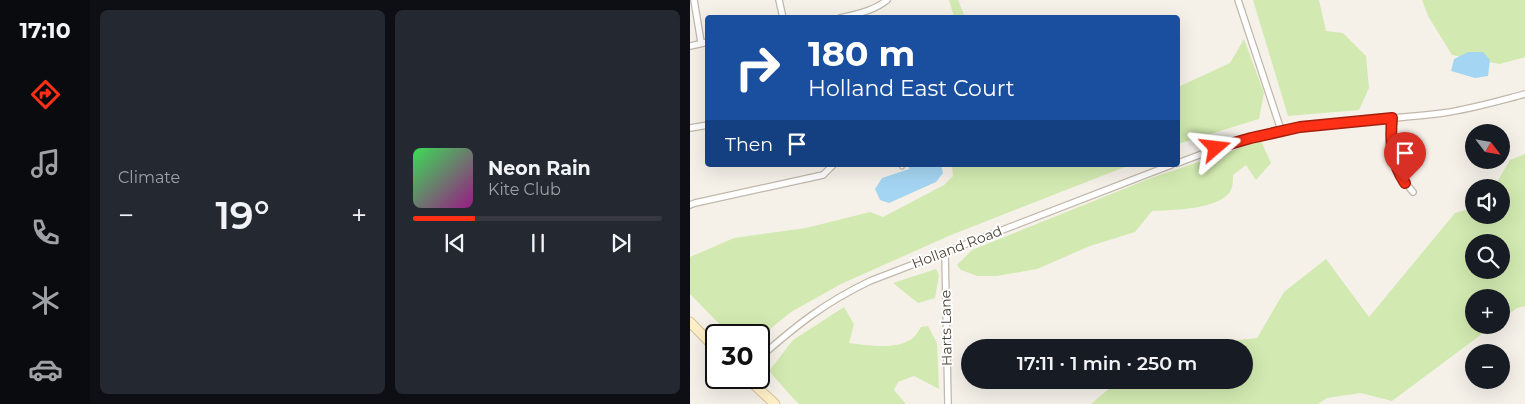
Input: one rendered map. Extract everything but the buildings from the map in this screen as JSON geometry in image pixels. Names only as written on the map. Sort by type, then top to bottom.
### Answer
[{"type":"main road","points":[[690,322],[705,338]]},
{"type":"main road","points":[[759,389],[775,404]]},
{"type":"street","points":[[690,46],[704,42],[694,0]]},
{"type":"street","points":[[779,0],[782,15]]},
{"type":"street","points":[[852,15],[881,5],[887,0]]},
{"type":"street","points":[[1238,0],[1281,130]]},
{"type":"street","points":[[1180,162],[1216,148],[1281,130],[1322,124],[1457,111],[1525,94]]},
{"type":"street","points":[[1392,118],[1390,139],[1394,163],[1401,177],[1413,192]]},
{"type":"street","points":[[690,128],[705,126]]},
{"type":"street","points":[[690,205],[727,194],[823,175],[831,167]]},
{"type":"street","name":"Holland Road","points":[[770,348],[800,322],[834,299],[870,281],[1166,167]]},
{"type":"street","name":"Harts Lane","points":[[945,252],[948,404]]},
{"type":"green space","points":[[949,0],[958,0],[964,15],[953,15]]},
{"type":"green space","points":[[1253,0],[1319,0],[1326,31],[1343,33],[1366,56],[1369,88],[1359,110],[1288,116]]},
{"type":"green space","points":[[1422,0],[1525,0],[1525,57],[1500,64],[1452,55],[1428,16]]},
{"type":"green space","points":[[1244,39],[1264,93],[1259,119],[1180,143],[1180,86],[1230,63]]},
{"type":"green space","points":[[1261,141],[1271,163],[1256,180],[1246,165],[1233,175],[1231,190],[1226,197],[1217,202],[1195,208],[1152,211],[1135,232],[1090,246],[1037,269],[997,276],[977,276],[961,270],[957,265],[972,250],[1151,178]]},
{"type":"green space","points":[[1525,154],[1525,306],[1517,308],[1510,313],[1510,289],[1465,289],[1465,334],[1482,334],[1468,344],[1465,344],[1465,347],[1392,401],[1361,393],[1327,398],[1318,404],[1091,404],[1108,389],[1253,389],[1253,339],[1248,339],[1257,338],[1284,292],[1326,259],[1369,317],[1455,213],[1465,210],[1465,224],[1510,224],[1510,179],[1499,179],[1505,169],[1510,169],[1510,160]]},
{"type":"green space","points":[[952,167],[1125,167],[951,235],[841,284],[791,312],[770,329],[770,324],[719,324],[690,294],[690,257],[734,238],[806,228],[870,212],[883,217],[944,185],[953,176]]},
{"type":"green space","points":[[936,269],[939,275],[935,298],[918,303],[893,283]]},
{"type":"green space","points":[[844,307],[854,324],[849,343],[891,346],[907,341],[914,337],[921,327],[928,326],[937,343],[939,389],[914,376],[898,382],[894,390],[906,404],[799,404],[770,372],[793,340]]},
{"type":"water","points":[[1468,52],[1483,52],[1490,60],[1488,76],[1475,78],[1451,71],[1454,59]]},
{"type":"water","points":[[909,167],[942,167],[943,173],[936,182],[889,203],[880,200],[875,189],[882,178],[909,169]]},
{"type":"route","points":[[1216,148],[1281,130],[1322,124],[1392,118],[1390,139],[1392,154],[1397,170],[1405,183]]}]
